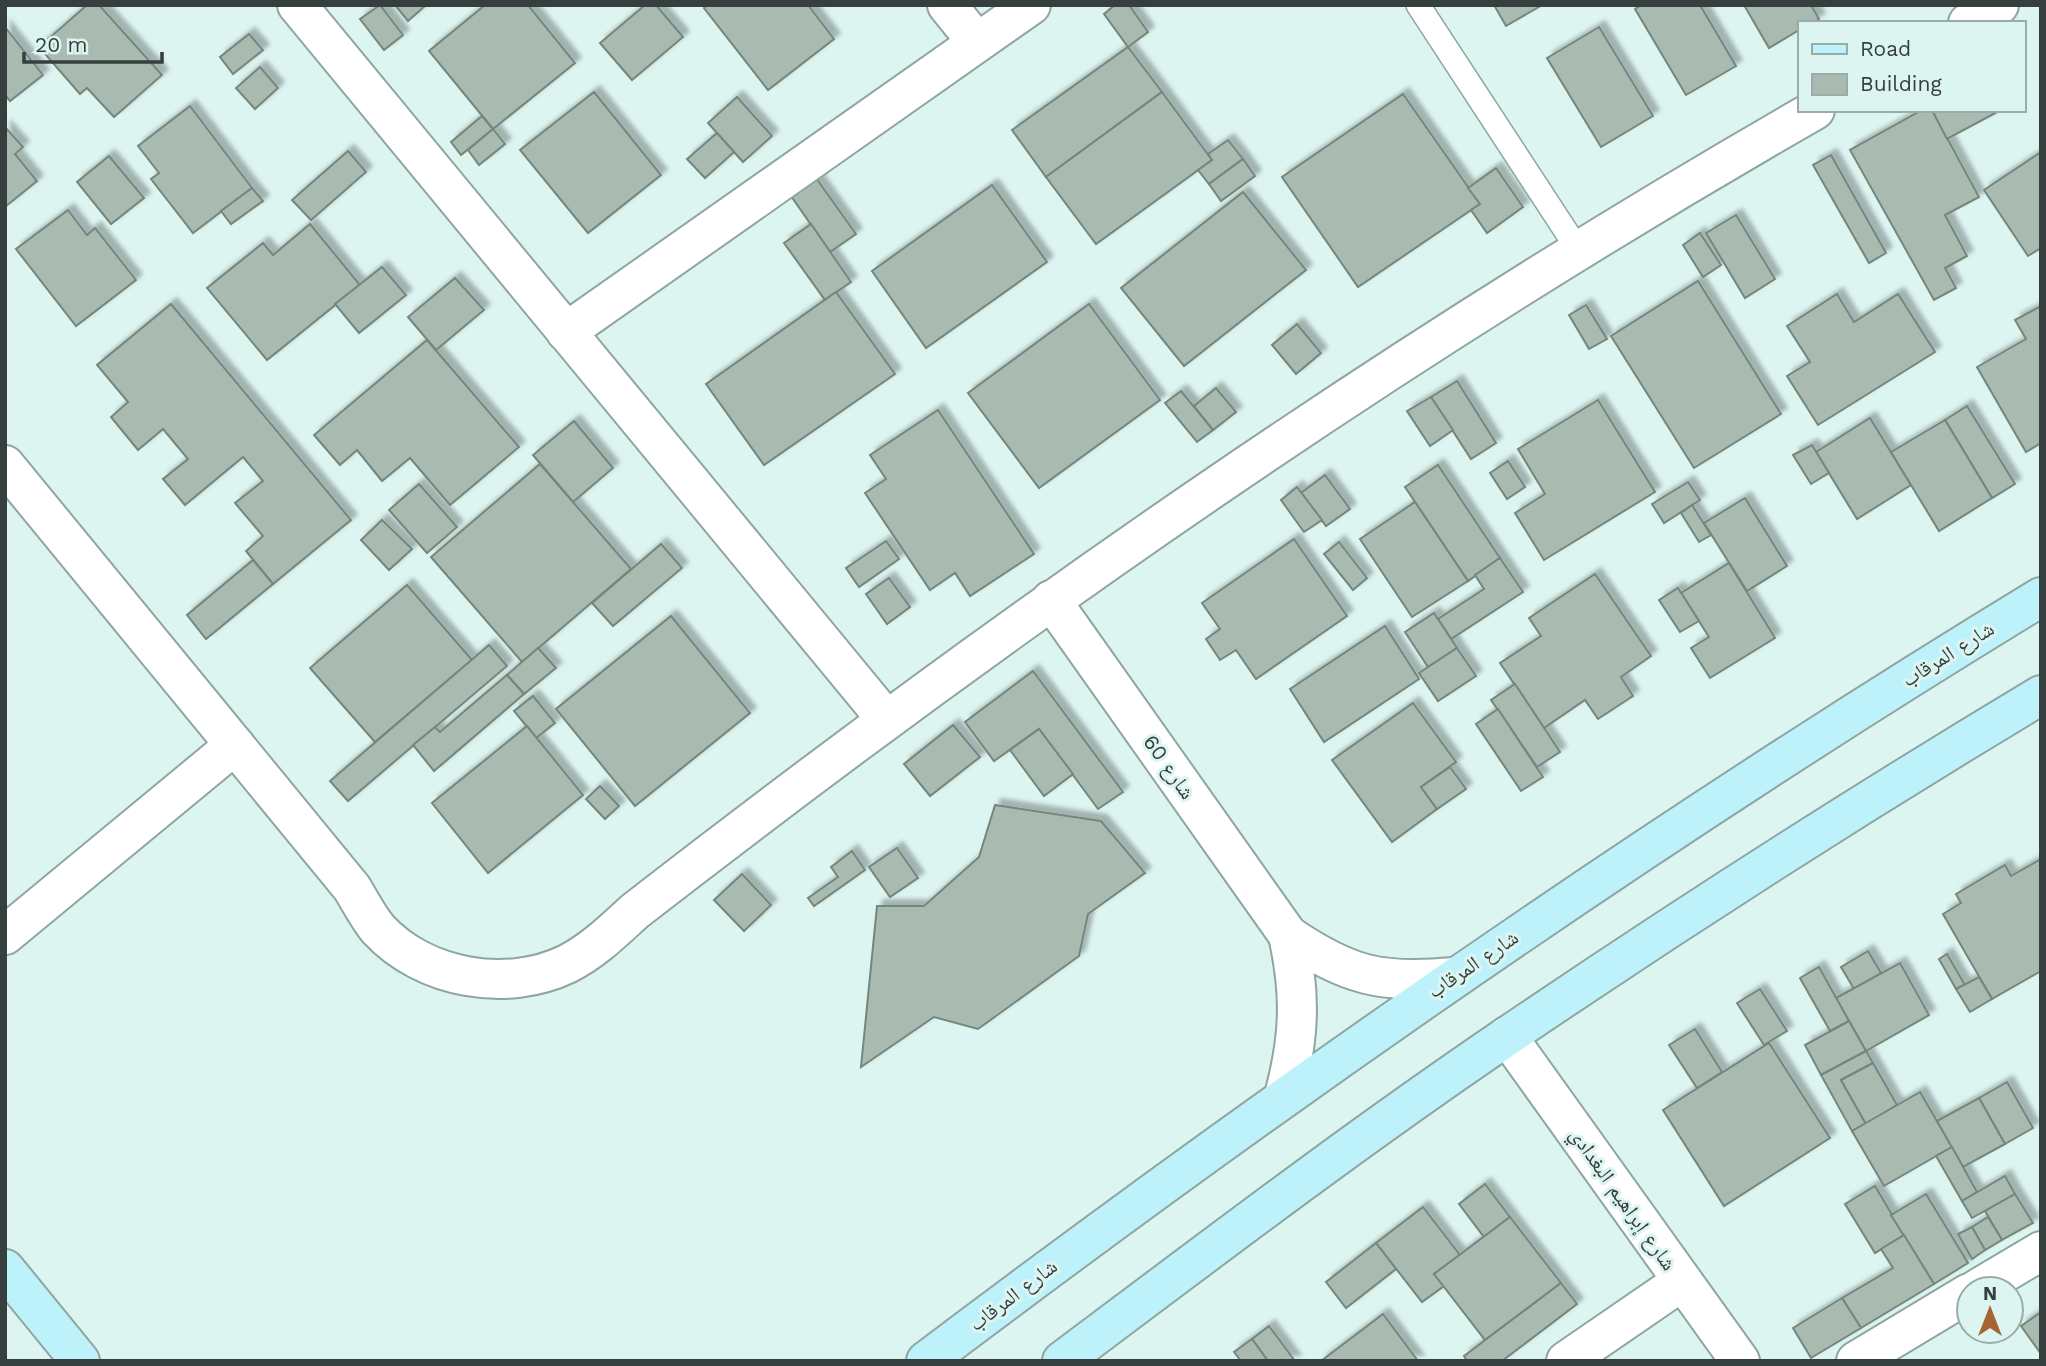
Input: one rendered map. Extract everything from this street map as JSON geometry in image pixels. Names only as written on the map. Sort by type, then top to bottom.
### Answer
[{"type":"main road","name":"شارع المرقاب","points":[[926,1361],[1284,1096],[1454,976],[1695,815],[2041,597]]},
{"type":"main road","points":[[1062,1361],[1276,1200],[1507,1036],[1737,884],[2041,695]]},
{"type":"main road","points":[[5,1269],[80,1361]]},
{"type":"street","points":[[297,5],[886,719]]},
{"type":"street","points":[[947,5],[976,41]]},
{"type":"street","points":[[566,332],[976,41],[1031,5]]},
{"type":"street","points":[[1971,21],[1999,5]]},
{"type":"street","points":[[5,465],[352,888],[378,928],[410,954],[447,972],[488,979],[529,976],[568,964],[602,941],[635,911],[886,719],[1051,600],[1378,378],[1579,251],[1812,112]]},
{"type":"street","name":"شارع 60","points":[[1051,600],[1288,934],[1324,960],[1366,976],[1410,981],[1454,976]]},
{"type":"street","points":[[5,935],[236,745]]},
{"type":"street","name":"شارع 60","points":[[1284,1096],[1294,1056],[1299,1015],[1297,975],[1288,934]]},
{"type":"street","name":"شارع إبراهيم البغدادي","points":[[1507,1036],[1740,1361]]},
{"type":"street","points":[[2000,1275],[2041,1251]]},
{"type":"street","points":[[1566,1361],[1681,1282]]},
{"type":"street","points":[[1856,1361],[1955,1301]]},
{"type":"lane","points":[[1418,5],[1579,251]]},
{"type":"building","points":[[87,5],[99,5],[162,75],[114,117],[87,88],[80,94],[39,47]]},
{"type":"building","points":[[380,5],[403,35],[384,50],[360,19]]},
{"type":"building","points":[[395,5],[426,5],[408,21]]},
{"type":"building","points":[[485,5],[528,5],[575,63],[493,129],[429,51]]},
{"type":"building","points":[[645,5],[656,5],[683,37],[632,80],[600,43]]},
{"type":"building","points":[[707,5],[808,5],[834,39],[768,90],[704,8]]},
{"type":"building","points":[[1115,5],[1129,5],[1148,32],[1128,47],[1104,14]]},
{"type":"building","points":[[1494,5],[1542,5],[1506,26]]},
{"type":"building","points":[[1641,5],[1700,5],[1736,66],[1686,95],[1635,9]]},
{"type":"building","points":[[1744,5],[1811,5],[1819,19],[1798,21],[1798,31],[1769,48]]},
{"type":"building","points":[[5,27],[43,75],[10,101],[5,95]]},
{"type":"building","points":[[1599,27],[1653,116],[1601,147],[1547,58]]},
{"type":"building","points":[[249,34],[263,50],[233,74],[220,57]]},
{"type":"building","points":[[1128,47],[1162,92],[1046,177],[1012,130]]},
{"type":"building","points":[[260,67],[278,88],[255,109],[236,88]]},
{"type":"building","points":[[594,92],[661,175],[588,233],[520,150]]},
{"type":"building","points":[[1162,92],[1212,160],[1096,244],[1046,177]]},
{"type":"building","points":[[1403,94],[1480,204],[1358,287],[1282,177]]},
{"type":"building","points":[[737,97],[772,136],[743,162],[708,123]]},
{"type":"building","points":[[190,106],[252,188],[193,233],[151,179],[159,173],[138,146]]},
{"type":"building","points":[[1918,112],[1933,112],[1979,197],[1945,215],[1967,256],[1945,268],[1956,288],[1934,300],[1850,150]]},
{"type":"building","points":[[1933,112],[1997,112],[1947,139]]},
{"type":"building","points":[[482,116],[493,129],[461,155],[451,142]]},
{"type":"building","points":[[5,127],[23,147],[15,154],[37,181],[5,207]]},
{"type":"building","points":[[493,129],[505,144],[479,165],[468,150]]},
{"type":"building","points":[[717,133],[734,152],[705,178],[687,159]]},
{"type":"building","points":[[1228,140],[1243,159],[1209,184],[1198,170],[1212,160],[1208,154]]},
{"type":"building","points":[[348,151],[366,172],[311,220],[292,200]]},
{"type":"building","points":[[2041,152],[2041,248],[2028,256],[1984,190]]},
{"type":"building","points":[[1831,155],[1886,253],[1869,263],[1813,165]]},
{"type":"building","points":[[109,156],[144,198],[111,224],[77,182]]},
{"type":"building","points":[[1243,159],[1255,176],[1221,201],[1209,184]]},
{"type":"building","points":[[1496,168],[1523,207],[1487,233],[1471,210],[1480,204],[1468,188]]},
{"type":"building","points":[[816,178],[856,234],[830,252],[791,196]]},
{"type":"building","points":[[992,185],[1047,262],[926,348],[872,271]]},
{"type":"building","points":[[252,188],[263,201],[231,224],[221,211]]},
{"type":"building","points":[[1243,192],[1306,270],[1184,366],[1121,288]]},
{"type":"building","points":[[68,210],[87,235],[95,228],[136,280],[76,326],[16,249]]},
{"type":"building","points":[[1736,215],[1775,279],[1745,298],[1706,233]]},
{"type":"building","points":[[310,224],[360,285],[267,360],[207,288],[263,243],[273,255]]},
{"type":"building","points":[[811,224],[851,282],[825,300],[784,243]]},
{"type":"building","points":[[1700,233],[1721,265],[1703,277],[1683,245]]},
{"type":"building","points":[[382,267],[406,295],[359,333],[335,304]]},
{"type":"building","points":[[455,278],[484,310],[436,350],[408,317]]},
{"type":"building","points":[[1698,281],[1781,414],[1694,468],[1611,336]]},
{"type":"building","points":[[836,292],[895,374],[764,465],[706,384]]},
{"type":"building","points":[[1837,294],[1854,322],[1898,294],[1935,352],[1818,425],[1787,376],[1810,362],[1787,326]]},
{"type":"building","points":[[171,304],[351,520],[273,584],[246,551],[263,536],[235,503],[263,481],[243,457],[185,505],[163,479],[188,459],[163,429],[138,450],[111,417],[128,402],[97,365]]},
{"type":"building","points":[[1089,304],[1160,400],[1039,488],[968,393]]},
{"type":"building","points":[[1586,305],[1607,339],[1589,349],[1569,315]]},
{"type":"building","points":[[2041,306],[2041,443],[2026,452],[1977,367],[2026,339],[2015,320]]},
{"type":"building","points":[[1297,324],[1321,353],[1296,374],[1272,345]]},
{"type":"building","points":[[427,340],[519,447],[450,505],[410,458],[382,481],[357,450],[340,465],[314,435]]},
{"type":"building","points":[[1457,381],[1496,443],[1471,459],[1431,397]]},
{"type":"building","points":[[1216,388],[1236,412],[1213,430],[1194,406]]},
{"type":"building","points":[[1181,391],[1213,430],[1197,442],[1165,403]]},
{"type":"building","points":[[1431,397],[1453,430],[1430,446],[1407,411]]},
{"type":"building","points":[[1598,400],[1655,492],[1544,560],[1515,513],[1545,494],[1518,449]]},
{"type":"building","points":[[1967,406],[2015,484],[1992,498],[1945,420]]},
{"type":"building","points":[[938,410],[1034,554],[970,596],[955,573],[930,590],[865,493],[886,479],[870,455]]},
{"type":"building","points":[[1870,418],[1911,485],[1857,519],[1816,452]]},
{"type":"building","points":[[1945,420],[1992,498],[1939,531],[1891,452]]},
{"type":"building","points":[[574,421],[613,468],[573,502],[533,455]]},
{"type":"building","points":[[1812,445],[1829,473],[1811,484],[1793,455]]},
{"type":"building","points":[[1508,461],[1525,487],[1507,499],[1490,473]]},
{"type":"building","points":[[540,464],[631,569],[522,662],[431,557]]},
{"type":"building","points":[[1438,465],[1500,558],[1468,581],[1405,487]]},
{"type":"building","points":[[1325,475],[1350,509],[1326,526],[1301,493]]},
{"type":"building","points":[[1688,482],[1700,500],[1664,523],[1652,504]]},
{"type":"building","points":[[419,484],[457,527],[427,553],[389,510]]},
{"type":"building","points":[[1297,487],[1322,520],[1304,532],[1281,500]]},
{"type":"building","points":[[1745,498],[1787,566],[1747,591],[1704,523]]},
{"type":"building","points":[[1415,502],[1468,581],[1412,617],[1360,539]]},
{"type":"building","points":[[1692,505],[1711,535],[1699,542],[1681,513]]},
{"type":"building","points":[[382,520],[412,549],[389,570],[361,540]]},
{"type":"building","points":[[1294,539],[1347,616],[1256,679],[1236,650],[1220,660],[1206,639],[1220,629],[1202,603]]},
{"type":"building","points":[[886,541],[899,559],[859,587],[846,568]]},
{"type":"building","points":[[1339,542],[1367,578],[1353,590],[1324,554]]},
{"type":"building","points":[[661,544],[682,568],[613,626],[592,603]]},
{"type":"building","points":[[1500,558],[1523,592],[1451,639],[1438,619],[1484,589],[1475,575]]},
{"type":"building","points":[[253,560],[273,584],[206,639],[187,615]]},
{"type":"building","points":[[1729,563],[1775,638],[1710,678],[1691,648],[1709,637],[1681,593]]},
{"type":"building","points":[[1595,574],[1651,656],[1621,677],[1633,696],[1598,719],[1585,700],[1544,728],[1500,663],[1541,636],[1529,618]]},
{"type":"building","points":[[889,578],[910,607],[887,624],[866,594]]},
{"type":"building","points":[[407,585],[472,660],[375,742],[310,668]]},
{"type":"building","points":[[1678,588],[1699,621],[1680,632],[1659,600]]},
{"type":"building","points":[[1434,613],[1457,648],[1428,667],[1405,632]]},
{"type":"building","points":[[671,616],[750,713],[635,806],[556,709]]},
{"type":"building","points":[[1385,626],[1419,679],[1324,742],[1290,689]]},
{"type":"building","points":[[489,645],[507,666],[348,801],[330,781]]},
{"type":"building","points":[[538,648],[556,668],[524,694],[507,675]]},
{"type":"building","points":[[1457,648],[1476,676],[1438,701],[1419,673]]},
{"type":"building","points":[[1033,671],[1123,792],[1098,809],[1039,729],[994,761],[965,722]]},
{"type":"building","points":[[507,675],[524,694],[434,771],[413,745],[435,727],[440,732]]},
{"type":"building","points":[[1515,684],[1560,752],[1537,767],[1491,700]]},
{"type":"building","points":[[533,696],[555,723],[536,738],[514,711]]},
{"type":"building","points":[[1413,703],[1456,762],[1421,787],[1437,809],[1392,842],[1332,760]]},
{"type":"building","points":[[1498,709],[1543,777],[1521,791],[1476,724]]},
{"type":"building","points":[[953,725],[980,757],[930,796],[904,764]]},
{"type":"building","points":[[527,726],[583,795],[488,873],[432,803]]},
{"type":"building","points":[[1039,729],[1073,774],[1044,796],[1010,750]]},
{"type":"building","points":[[1450,767],[1466,789],[1437,809],[1421,787]]},
{"type":"building","points":[[600,786],[619,806],[605,819],[586,799]]},
{"type":"building","points":[[995,805],[1101,821],[1145,873],[1088,914],[1079,956],[978,1029],[934,1017],[861,1067],[877,906],[924,906],[979,857]]},
{"type":"building","points":[[897,848],[918,878],[890,897],[869,867]]},
{"type":"building","points":[[852,851],[865,870],[814,906],[808,898],[838,877],[831,867]]},
{"type":"building","points":[[2041,859],[2041,971],[1992,999],[1943,914],[1961,903],[1956,894],[2005,865],[2011,876]]},
{"type":"building","points":[[742,874],[771,905],[744,931],[714,900]]},
{"type":"building","points":[[1868,951],[1881,973],[1854,989],[1841,967]]},
{"type":"building","points":[[1947,954],[1965,985],[1956,989],[1939,959]]},
{"type":"building","points":[[1900,963],[1929,1015],[1866,1051],[1836,998]]},
{"type":"building","points":[[1819,967],[1849,1021],[1830,1031],[1800,978]]},
{"type":"building","points":[[1979,977],[1992,999],[1970,1012],[1956,989]]},
{"type":"building","points":[[1760,989],[1787,1031],[1764,1045],[1737,1003]]},
{"type":"building","points":[[1849,1021],[1866,1051],[1821,1075],[1805,1045]]},
{"type":"building","points":[[1695,1029],[1722,1072],[1697,1088],[1669,1045]]},
{"type":"building","points":[[1769,1043],[1830,1138],[1724,1206],[1663,1110]]},
{"type":"building","points":[[1866,1051],[1873,1063],[1841,1080],[1866,1124],[1852,1131],[1821,1075]]},
{"type":"building","points":[[1873,1063],[1897,1105],[1866,1124],[1841,1080]]},
{"type":"building","points":[[2007,1082],[2033,1128],[2005,1144],[1979,1098]]},
{"type":"building","points":[[1920,1092],[1952,1147],[1884,1186],[1852,1131]]},
{"type":"building","points":[[1979,1098],[2005,1144],[1963,1167],[1937,1121]]},
{"type":"building","points":[[1952,1147],[1977,1192],[1962,1201],[1936,1156]]},
{"type":"building","points":[[2005,1176],[2015,1194],[1972,1218],[1962,1201]]},
{"type":"building","points":[[1485,1184],[1510,1217],[1484,1237],[1459,1204]]},
{"type":"building","points":[[1875,1186],[1904,1235],[1875,1253],[1845,1204]]},
{"type":"building","points":[[1926,1194],[1968,1263],[1934,1284],[1891,1215]]},
{"type":"building","points":[[2015,1194],[2033,1223],[2002,1240],[1985,1211]]},
{"type":"building","points":[[1423,1207],[1460,1255],[1434,1274],[1444,1286],[1422,1302],[1376,1243]]},
{"type":"building","points":[[1510,1217],[1561,1283],[1485,1340],[1434,1274]]},
{"type":"building","points":[[1988,1217],[2002,1240],[1985,1250],[1972,1227]]},
{"type":"building","points":[[1972,1227],[1985,1250],[1972,1259],[1958,1234]]},
{"type":"building","points":[[1904,1235],[1934,1284],[1861,1328],[1842,1298],[1893,1268],[1881,1249]]},
{"type":"building","points":[[1376,1243],[1396,1269],[1346,1308],[1326,1282]]},
{"type":"building","points":[[1561,1283],[1577,1304],[1502,1361],[1467,1361],[1464,1356]]},
{"type":"building","points":[[1842,1298],[1861,1328],[1811,1358],[1793,1328]]},
{"type":"building","points":[[2041,1312],[2041,1354],[2025,1332],[2025,1323]]},
{"type":"building","points":[[1383,1314],[1418,1361],[1321,1361]]},
{"type":"building","points":[[1269,1326],[1295,1361],[1268,1361],[1252,1339]]},
{"type":"building","points":[[1252,1339],[1268,1361],[1241,1361],[1234,1352]]}]
